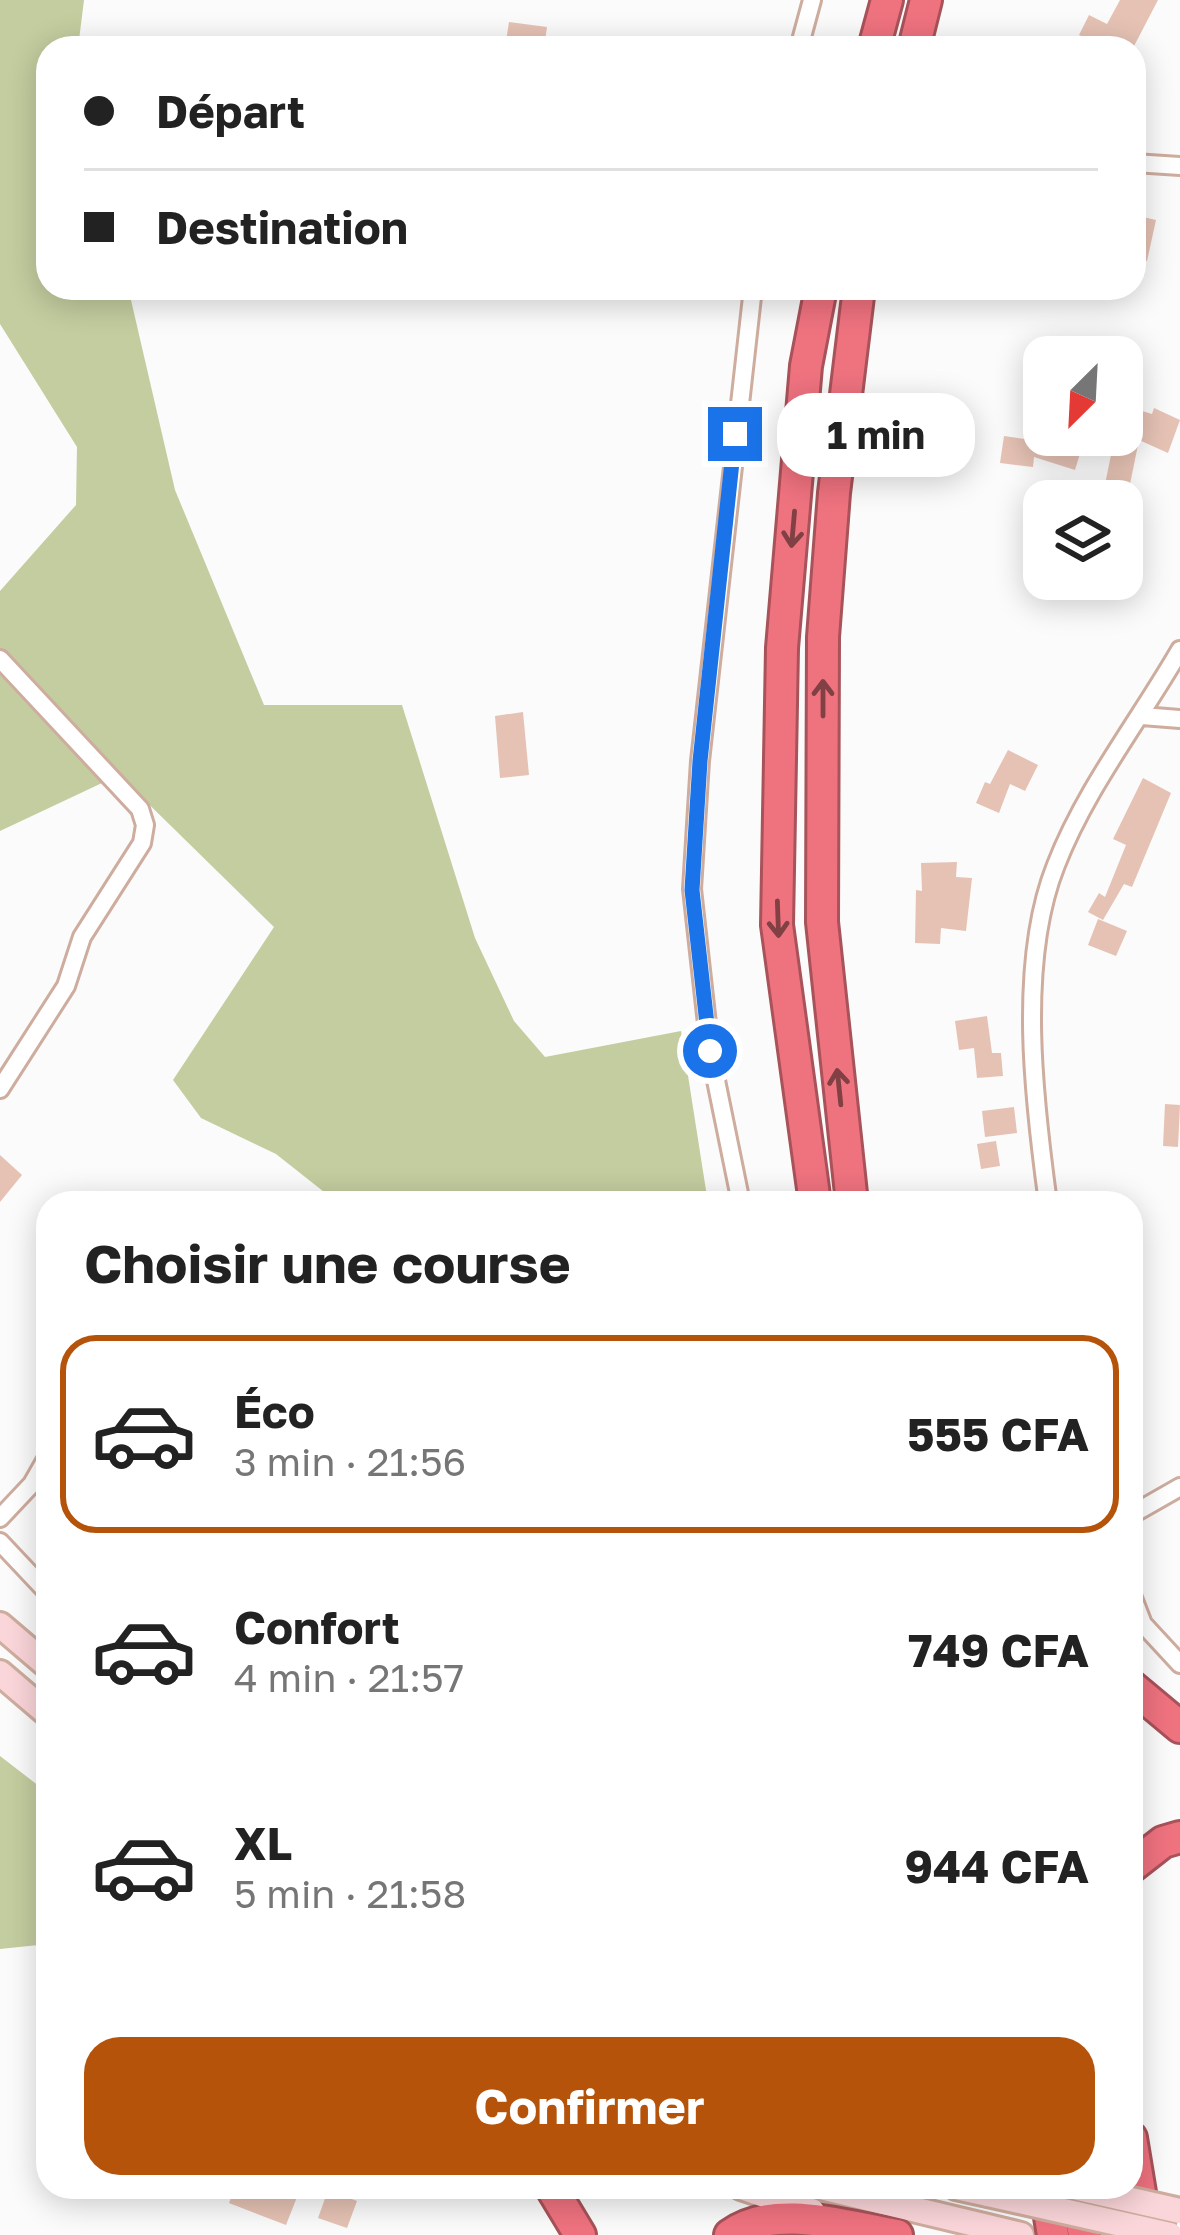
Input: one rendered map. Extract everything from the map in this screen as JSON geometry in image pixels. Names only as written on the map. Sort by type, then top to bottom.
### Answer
[{"type":"highway","points":[[877,36],[886,0]]},
{"type":"highway","points":[[917,36],[926,0]]},
{"type":"highway","points":[[813,1191],[777,925],[782,648],[806,366],[819,300]]},
{"type":"highway","points":[[851,1191],[822,922],[824,637],[838,451],[857,300]]},
{"type":"highway","points":[[1143,1696],[1180,1727]]},
{"type":"highway","points":[[1143,1858],[1163,1842],[1180,1837]]},
{"type":"highway","points":[[558,2199],[580,2235]]},
{"type":"highway","points":[[1047,2199],[1053,2235]]},
{"type":"highway","points":[[1077,2199],[1084,2235]]},
{"type":"highway","points":[[1112,2199],[1119,2235]]},
{"type":"highway","points":[[1141,2199],[1147,2235]]},
{"type":"highway","points":[[730,2235],[740,2228],[788,2217],[897,2235]]},
{"type":"main road","points":[[0,1625],[36,1656]]},
{"type":"main road","points":[[0,1673],[36,1704]]},
{"type":"main road","points":[[773,2199],[907,2235]]},
{"type":"main road","points":[[870,2199],[1021,2235]]},
{"type":"main road","points":[[1010,2199],[1170,2235]]},
{"type":"main road","points":[[1128,2199],[1180,2211]]},
{"type":"street","points":[[802,36],[812,0]]},
{"type":"street","points":[[1146,164],[1180,166]]},
{"type":"street","points":[[739,1191],[710,1051],[692,890],[700,761],[752,300]]},
{"type":"street","points":[[1046,1191],[1036,1119],[1033,989],[1038,926],[1072,827],[1180,650]]},
{"type":"street","points":[[0,658],[140,809],[145,825],[142,843],[82,937],[66,986],[0,1089]]},
{"type":"street","points":[[1142,716],[1180,719]]},
{"type":"street","points":[[0,1519],[36,1477]]},
{"type":"street","points":[[1143,1508],[1180,1487]]},
{"type":"street","points":[[0,1542],[36,1580]]},
{"type":"street","points":[[1143,1624],[1180,1664]]},
{"type":"green space","points":[[0,0],[84,0],[80,36],[36,36],[36,300],[131,300],[175,490],[264,705],[402,705],[475,938],[514,1021],[545,1057],[681,1031],[706,1191],[323,1191],[276,1154],[201,1118],[173,1080],[274,927],[119,775],[0,831],[0,591],[76,505],[77,447],[0,324]]},
{"type":"green space","points":[[0,1756],[36,1784],[36,1945],[0,1949]]},
{"type":"building","points":[[1120,0],[1158,0],[1139,36],[1079,35],[1089,15],[1107,24]]},
{"type":"building","points":[[509,22],[547,27],[546,36],[507,36]]},
{"type":"building","points":[[1146,218],[1156,220],[1146,261]]},
{"type":"building","points":[[1154,408],[1180,420],[1168,453],[1143,442],[1143,411],[1152,414]]},
{"type":"building","points":[[1004,436],[1023,439],[1023,456],[1079,456],[1075,470],[1034,457],[1033,467],[1000,463]]},
{"type":"building","points":[[1111,456],[1136,456],[1131,480],[1106,480]]},
{"type":"building","points":[[523,712],[529,775],[500,778],[495,716]]},
{"type":"building","points":[[1008,750],[1038,765],[1025,791],[1010,784],[999,813],[976,803]]},
{"type":"building","points":[[1143,778],[1171,793],[1132,887],[1124,884],[1103,920],[1088,912],[1099,893],[1105,897],[1126,845],[1113,839]]},
{"type":"building","points":[[957,862],[956,877],[972,878],[966,931],[941,928],[940,944],[915,943],[921,863]]},
{"type":"building","points":[[1098,919],[1127,931],[1116,956],[1088,945]]},
{"type":"building","points":[[987,1016],[992,1053],[1001,1053],[1003,1076],[977,1078],[974,1048],[959,1050],[955,1021]]},
{"type":"building","points":[[1165,1104],[1180,1105],[1178,1147],[1163,1146]]},
{"type":"building","points":[[1014,1107],[1017,1133],[985,1137],[982,1111]]},
{"type":"building","points":[[996,1141],[1000,1166],[981,1169],[977,1144]]},
{"type":"building","points":[[0,1155],[22,1175],[0,1202]]},
{"type":"building","points":[[230,2199],[296,2199],[286,2225],[229,2203]]},
{"type":"building","points":[[325,2199],[357,2201],[347,2228],[318,2218]]},
{"type":"route","points":[[710,1051],[692,890],[700,761],[735,434]]}]
